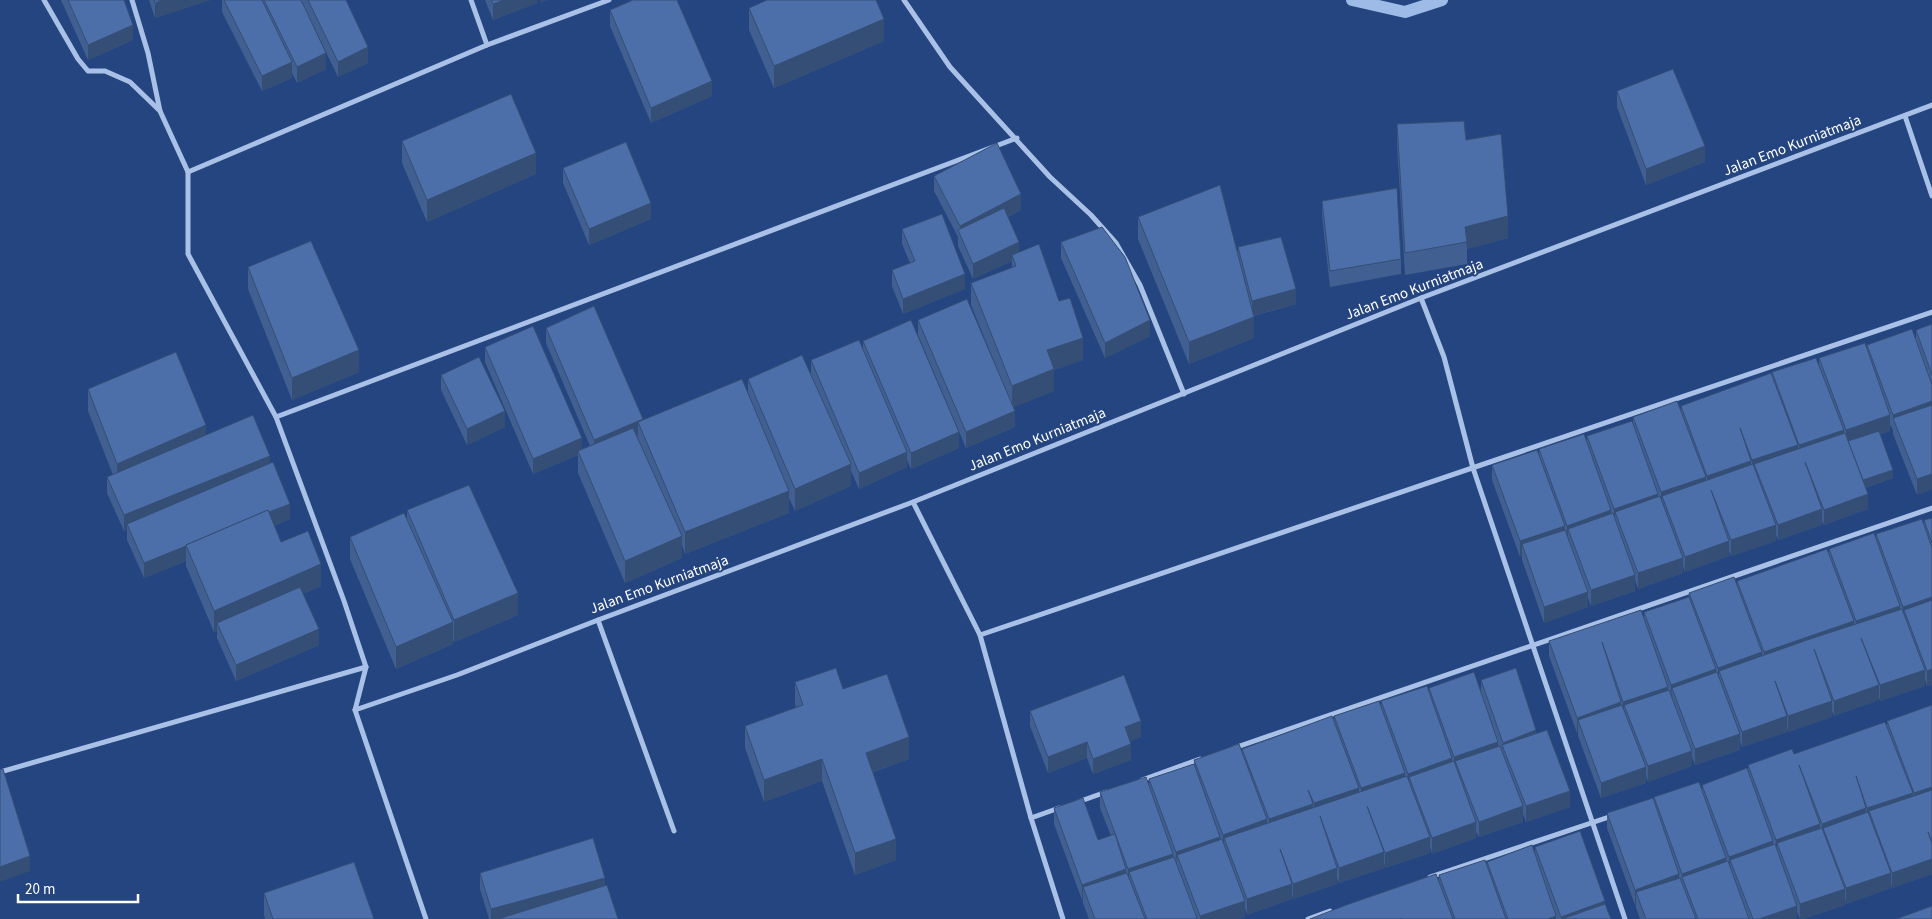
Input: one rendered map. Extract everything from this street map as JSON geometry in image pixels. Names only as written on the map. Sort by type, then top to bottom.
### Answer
[{"type":"street","points":[[44,0],[78,59],[88,71],[105,71],[130,82],[160,111]]},
{"type":"street","points":[[132,0],[148,53],[160,111],[188,172],[188,254],[276,417],[344,601],[366,667],[356,710],[426,919]]},
{"type":"street","points":[[471,0],[487,45]]},
{"type":"street","points":[[188,172],[487,45],[609,0]]},
{"type":"street","points":[[904,0],[950,67],[1017,138],[1050,177],[1091,215],[1116,244],[1140,285],[1184,394]]},
{"type":"street","name":"Jalan Emo Kurniatmaja","points":[[356,710],[457,675],[913,502],[1422,298],[1932,105]]},
{"type":"street","points":[[1905,116],[1932,196]]},
{"type":"street","points":[[276,417],[1017,138]]},
{"type":"street","points":[[1422,298],[1444,357],[1472,468],[1625,919]]},
{"type":"street","points":[[980,635],[1932,312]]},
{"type":"street","points":[[913,502],[980,635],[1031,818],[1063,919]]},
{"type":"street","points":[[1226,751],[1932,508]]},
{"type":"street","points":[[598,620],[674,831]]},
{"type":"street","points":[[0,772],[366,667]]},
{"type":"street","points":[[1133,783],[1208,757]]},
{"type":"street","points":[[1031,818],[1114,789]]},
{"type":"street","points":[[1427,879],[1621,813]]},
{"type":"street","points":[[1308,919],[1335,910]]},
{"type":"building","points":[[68,0],[124,0],[133,25],[88,45]]},
{"type":"building","points":[[224,0],[262,0],[292,62],[262,76]]},
{"type":"building","points":[[264,0],[301,0],[326,53],[297,67]]},
{"type":"building","points":[[308,0],[346,0],[368,47],[338,62]]},
{"type":"building","points":[[491,0],[504,0],[493,4]]},
{"type":"building","points":[[633,0],[677,0],[712,81],[651,108],[610,10]]},
{"type":"building","points":[[767,0],[876,0],[884,19],[774,66],[749,8]]},
{"type":"building","points":[[1673,69],[1705,146],[1646,169],[1617,91]]},
{"type":"building","points":[[511,94],[536,153],[427,200],[402,141]]},
{"type":"building","points":[[1464,121],[1466,140],[1501,134],[1508,216],[1465,227],[1467,242],[1405,253],[1397,124]]},
{"type":"building","points":[[626,142],[651,203],[589,229],[563,168]]},
{"type":"building","points":[[997,143],[1021,194],[960,226],[934,176]]},
{"type":"building","points":[[1220,185],[1254,317],[1189,342],[1138,217]]},
{"type":"building","points":[[1397,188],[1401,259],[1330,271],[1322,201]]},
{"type":"building","points":[[1004,208],[1019,242],[973,264],[958,230]]},
{"type":"building","points":[[942,214],[965,274],[903,299],[892,270],[915,261],[902,229]]},
{"type":"building","points":[[1102,227],[1125,257],[1150,320],[1105,343],[1061,242]]},
{"type":"building","points":[[1281,237],[1296,289],[1252,301],[1238,247]]},
{"type":"building","points":[[311,241],[359,350],[292,378],[248,267]]},
{"type":"building","points":[[1039,244],[1059,301],[1070,298],[1083,338],[1047,350],[1054,369],[1012,386],[971,283],[1016,266],[1012,255]]},
{"type":"building","points":[[967,299],[1015,411],[966,432],[918,320]]},
{"type":"building","points":[[594,306],[643,419],[594,440],[546,328]]},
{"type":"building","points":[[911,320],[959,432],[911,453],[863,341]]},
{"type":"building","points":[[1932,324],[1932,375],[1916,330]]},
{"type":"building","points":[[533,326],[582,438],[533,459],[485,347]]},
{"type":"building","points":[[1912,329],[1932,385],[1932,401],[1893,415],[1867,345]]},
{"type":"building","points":[[859,340],[907,452],[859,473],[811,360]]},
{"type":"building","points":[[1865,343],[1890,415],[1846,430],[1819,358]]},
{"type":"building","points":[[176,352],[206,425],[117,464],[88,389]]},
{"type":"building","points":[[802,355],[851,464],[795,489],[748,379]]},
{"type":"building","points":[[479,357],[505,411],[467,429],[441,375]]},
{"type":"building","points":[[1816,358],[1844,430],[1799,445],[1772,372]]},
{"type":"building","points":[[1771,373],[1798,445],[1752,460],[1740,428],[1751,461],[1707,476],[1681,406]]},
{"type":"building","points":[[742,379],[789,491],[685,532],[638,422]]},
{"type":"building","points":[[1677,401],[1706,477],[1661,492],[1633,417]]},
{"type":"building","points":[[1932,405],[1932,474],[1917,479],[1893,418]]},
{"type":"building","points":[[253,415],[270,456],[124,515],[107,477]]},
{"type":"building","points":[[1632,421],[1658,494],[1614,509],[1587,436]]},
{"type":"building","points":[[633,428],[682,536],[625,561],[578,451]]},
{"type":"building","points":[[1879,431],[1893,470],[1863,480],[1848,441]]},
{"type":"building","points":[[1845,433],[1868,494],[1824,510],[1805,462],[1822,509],[1778,525],[1754,464]]},
{"type":"building","points":[[1584,434],[1611,510],[1567,526],[1539,449]]},
{"type":"building","points":[[1537,450],[1565,526],[1520,541],[1492,465]]},
{"type":"building","points":[[273,462],[290,504],[269,512],[268,510],[144,563],[127,524]]},
{"type":"building","points":[[1753,464],[1776,525],[1731,540],[1711,490],[1729,541],[1685,557],[1662,496]]},
{"type":"building","points":[[469,485],[518,593],[454,620],[407,510]]},
{"type":"building","points":[[1660,496],[1683,558],[1638,573],[1615,512]]},
{"type":"building","points":[[268,510],[281,542],[308,531],[321,564],[214,611],[186,545]]},
{"type":"building","points":[[404,513],[453,622],[396,647],[350,537]]},
{"type":"building","points":[[1613,513],[1635,575],[1591,590],[1568,529]]},
{"type":"building","points":[[1932,518],[1932,543],[1924,520]]},
{"type":"building","points":[[1922,519],[1932,548],[1932,597],[1903,607],[1876,534]]},
{"type":"building","points":[[1565,530],[1588,592],[1544,607],[1522,544]]},
{"type":"building","points":[[1874,533],[1900,606],[1856,621],[1829,549]]},
{"type":"building","points":[[1827,549],[1854,621],[1764,652],[1737,581]]},
{"type":"building","points":[[1734,577],[1762,652],[1718,668],[1689,593]]},
{"type":"building","points":[[300,587],[319,629],[236,665],[217,623]]},
{"type":"building","points":[[1689,597],[1716,669],[1671,685],[1644,612]]},
{"type":"building","points":[[1932,600],[1932,669],[1927,671],[1904,610]]},
{"type":"building","points":[[1902,609],[1925,670],[1880,685],[1861,638],[1879,685],[1834,701],[1814,649],[1832,701],[1788,716],[1775,681],[1787,716],[1742,732],[1719,671]]},
{"type":"building","points":[[1641,610],[1668,687],[1623,702],[1602,642],[1621,702],[1577,718],[1549,641]]},
{"type":"building","points":[[836,668],[843,689],[887,674],[909,737],[866,753],[896,839],[855,853],[822,759],[764,780],[745,726],[803,705],[795,682]]},
{"type":"building","points":[[1516,668],[1536,730],[1503,743],[1481,680]]},
{"type":"building","points":[[1474,672],[1498,742],[1454,757],[1429,688]]},
{"type":"building","points":[[1717,672],[1740,734],[1695,749],[1672,688]]},
{"type":"building","points":[[1124,675],[1141,721],[1125,727],[1131,744],[1093,759],[1087,742],[1048,757],[1030,711]]},
{"type":"building","points":[[1427,686],[1452,758],[1408,774],[1381,701]]},
{"type":"building","points":[[1669,690],[1692,751],[1648,766],[1624,705]]},
{"type":"building","points":[[1379,701],[1405,773],[1361,788],[1334,716]]},
{"type":"building","points":[[1622,705],[1646,767],[1601,783],[1578,720]]},
{"type":"building","points":[[1932,705],[1932,787],[1914,793],[1887,721]]},
{"type":"building","points":[[1332,716],[1359,788],[1314,803],[1308,790],[1313,804],[1269,819],[1242,749]]},
{"type":"building","points":[[1885,722],[1913,793],[1867,808],[1856,776],[1866,808],[1822,824],[1799,765],[1820,824],[1776,840],[1748,765],[1792,749],[1794,754]]},
{"type":"building","points":[[1547,730],[1570,791],[1526,806],[1502,745]]},
{"type":"building","points":[[1239,744],[1267,819],[1223,835],[1194,760]]},
{"type":"building","points":[[1500,746],[1523,806],[1479,822],[1455,761]]},
{"type":"building","points":[[1454,761],[1476,822],[1432,838],[1409,777]]},
{"type":"building","points":[[1194,764],[1220,837],[1176,852],[1149,779]]},
{"type":"building","points":[[1747,768],[1773,841],[1729,857],[1702,785]]},
{"type":"building","points":[[3,769],[30,856],[0,867],[0,770]]},
{"type":"building","points":[[1407,776],[1430,837],[1385,853],[1367,806],[1384,852],[1339,868],[1320,816],[1337,868],[1293,884],[1280,849],[1292,884],[1247,899],[1224,838]]},
{"type":"building","points":[[1146,777],[1173,854],[1128,869],[1100,792]]},
{"type":"building","points":[[1699,782],[1726,858],[1682,874],[1654,797]]},
{"type":"building","points":[[1932,790],[1932,842],[1928,832],[1932,843],[1932,859],[1892,873],[1869,811]]},
{"type":"building","points":[[1083,798],[1098,840],[1115,834],[1126,869],[1082,885],[1054,808]]},
{"type":"building","points":[[1653,798],[1679,874],[1635,890],[1607,813]]},
{"type":"building","points":[[1868,812],[1891,873],[1846,888],[1823,828]]},
{"type":"building","points":[[1822,828],[1845,889],[1800,904],[1777,843]]},
{"type":"building","points":[[1580,831],[1605,901],[1561,917],[1535,847]]},
{"type":"building","points":[[593,838],[605,878],[491,909],[480,873]]},
{"type":"building","points":[[1222,839],[1245,901],[1200,916],[1177,855]]},
{"type":"building","points":[[1775,844],[1797,906],[1759,919],[1753,919],[1730,860]]},
{"type":"building","points":[[1532,845],[1556,916],[1548,919],[1508,919],[1487,862]]},
{"type":"building","points":[[1174,857],[1197,918],[1147,919],[1129,872]]},
{"type":"building","points":[[1485,860],[1506,919],[1455,919],[1439,875]]},
{"type":"building","points":[[1728,861],[1749,919],[1698,919],[1682,877]]},
{"type":"building","points":[[354,862],[374,919],[273,919],[264,893]]},
{"type":"building","points":[[1127,873],[1145,919],[1095,919],[1083,887]]},
{"type":"building","points":[[1436,874],[1453,919],[1310,919]]},
{"type":"building","points":[[1680,878],[1696,919],[1646,919],[1636,892]]},
{"type":"building","points":[[607,885],[618,919],[498,919]]},
{"type":"building","points":[[1605,904],[1611,919],[1562,919]]},
{"type":"building","points":[[1932,906],[1932,919],[1896,919]]},
{"type":"waterway","points":[[1352,0],[1405,12],[1442,0]]}]
